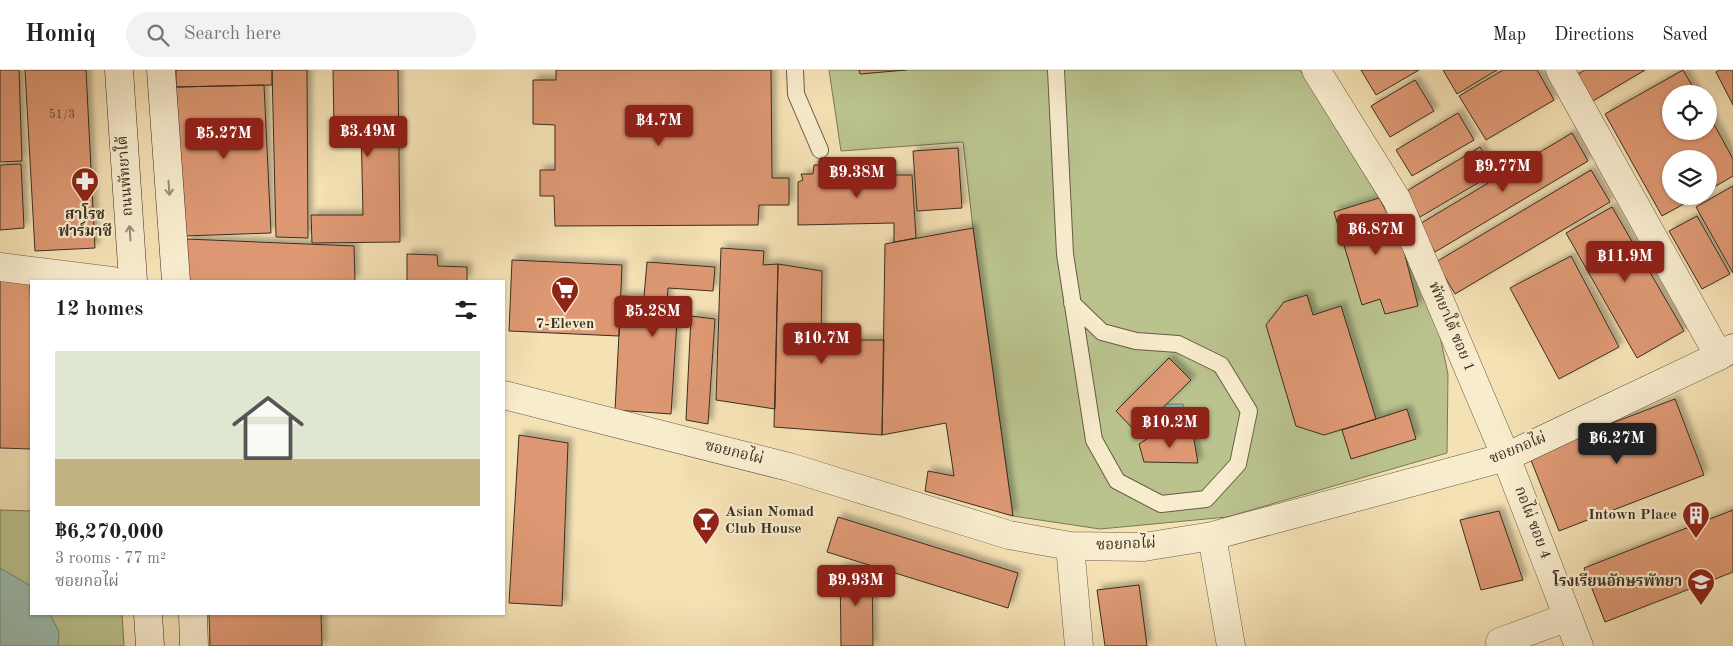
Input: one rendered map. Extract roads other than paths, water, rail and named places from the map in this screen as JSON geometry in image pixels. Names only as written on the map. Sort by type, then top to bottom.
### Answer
[{"type":"street","name":"ถนนพัทยาใต้","points":[[119,70],[133,280]]},
{"type":"street","points":[[161,70],[176,280]]},
{"type":"street","name":"พัทยาใต้ ซอย 1","points":[[1316,70],[1397,200],[1506,457]]},
{"type":"street","points":[[1560,70],[1726,352]]},
{"type":"street","points":[[0,267],[104,280]]},
{"type":"street","name":"ซอยกอไผ่","points":[[505,395],[789,466],[1009,535],[1070,546],[1144,547],[1212,536],[1506,457],[1726,352]]},
{"type":"street","name":"กอไผ่ ซอย 4","points":[[1506,457],[1579,646]]},
{"type":"street","points":[[1212,536],[1231,646]]},
{"type":"street","points":[[1070,546],[1079,646]]},
{"type":"street","points":[[148,615],[150,646]]},
{"type":"street","points":[[193,615],[194,646]]},
{"type":"street","points":[[1500,642],[1568,617]]},
{"type":"lane","points":[[796,70],[796,94],[820,150]]},
{"type":"lane","points":[[1056,70],[1065,254],[1072,302],[1094,440],[1117,481],[1161,504],[1206,499],[1238,464],[1249,411],[1221,365],[1178,344],[1136,341],[1102,332],[1072,302]]},
{"type":"water","points":[[1166,404],[1183,404],[1186,414],[1193,414],[1193,434],[1163,435],[1148,422]]},
{"type":"water","points":[[0,568],[30,585],[30,615],[50,615],[59,632],[58,646],[0,646]]},
{"type":"place","name":"สาโรช ฟาร์มาซี","points":[[85,205]]},
{"type":"place","name":"7-Eleven","points":[[565,314]]},
{"type":"place","name":"Intown Place","points":[[1696,539]]},
{"type":"place","name":"Asian Nomad Club House","points":[[706,545]]},
{"type":"place","name":"โรงเรียนอักษรพัทยา","points":[[1701,606]]}]
